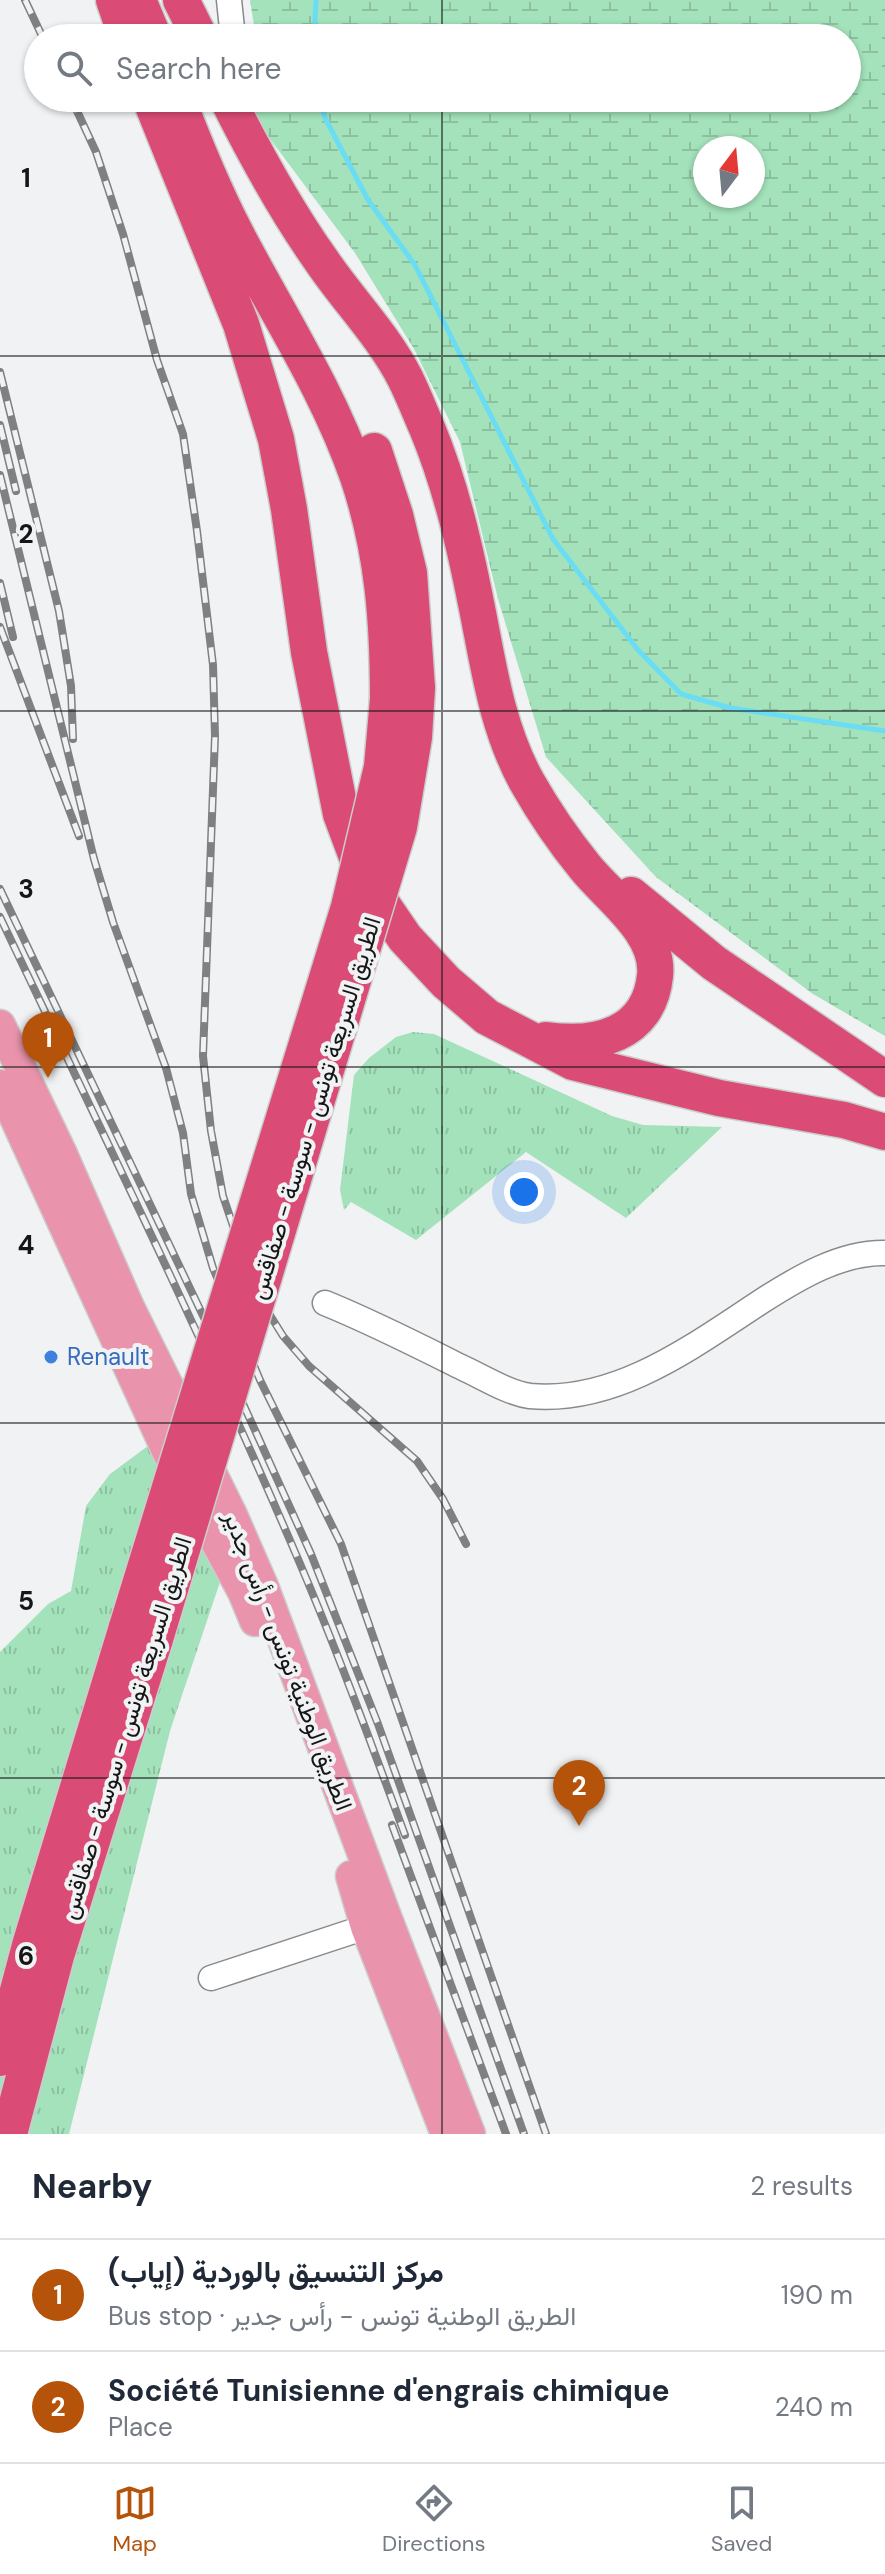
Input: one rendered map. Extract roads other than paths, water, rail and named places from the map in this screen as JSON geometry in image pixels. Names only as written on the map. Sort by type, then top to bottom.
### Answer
[{"type":"highway","points":[[114,0],[122,24]]},
{"type":"highway","points":[[138,0],[148,24]]},
{"type":"highway","points":[[161,0],[170,24]]},
{"type":"highway","points":[[181,0],[193,24]]},
{"type":"highway","points":[[156,112],[241,324],[276,439],[309,652],[341,814],[366,881],[405,938],[446,982],[487,1017],[573,1062],[719,1098],[844,1120],[885,1132]]},
{"type":"highway","name":"الطريق السريعة تونس - سوسة - صفاقس","points":[[0,2058],[31,1942],[141,1633],[399,827],[414,737],[388,627],[382,573],[359,479],[339,427],[235,231],[182,112]]},
{"type":"highway","name":"الطريق السريعة تونس - سوسة - صفاقس","points":[[206,112],[250,207],[360,415],[382,473],[409,573],[402,694]]},
{"type":"highway","points":[[234,112],[276,191],[405,377],[428,432],[460,525],[492,686],[507,740],[546,814],[588,871],[638,927],[650,947],[655,973],[645,1008],[641,1016],[626,1028],[591,1042],[567,1043],[528,1038]]},
{"type":"highway","points":[[546,814],[626,891],[714,963],[885,1079]]},
{"type":"highway","name":"الطريق السريعة تونس - سوسة - صفاقس","points":[[9,2134],[141,1633]]},
{"type":"main road","name":"الطريق الوطنية تونس - رأس جدير","points":[[0,1025],[62,1154],[129,1307],[232,1515],[263,1586],[470,2134]]},
{"type":"main road","name":"الطريق الوطنية تونس - رأس جدير","points":[[1,1089],[168,1453],[243,1592],[347,1859],[366,1927],[446,2134]]},
{"type":"street","points":[[229,0],[232,24]]},
{"type":"street","points":[[325,1303],[376,1324],[496,1384],[527,1396],[559,1396],[589,1393],[613,1386],[666,1361],[788,1285],[829,1264],[885,1253]]},
{"type":"street","points":[[211,1978],[366,1927]]},
{"type":"waterway","points":[[315,24],[316,0]]},
{"type":"waterway","points":[[324,112],[368,200],[415,265],[553,539],[638,650],[681,694],[730,708],[885,731]]},
{"type":"railway","points":[[25,0],[36,24]]},
{"type":"railway","points":[[77,112],[96,152],[123,234],[157,360],[183,434],[197,531],[213,665],[215,736],[203,1056],[211,1131],[223,1196],[255,1291],[283,1336],[309,1366],[417,1461],[443,1499],[466,1544]]},
{"type":"railway","points":[[0,372],[59,611],[71,686],[73,739]]},
{"type":"railway","points":[[0,425],[16,491]]},
{"type":"railway","points":[[0,475],[94,859],[113,922],[166,1068],[183,1133],[191,1194],[213,1268],[260,1380],[341,1544],[546,2134]]},
{"type":"railway","points":[[0,583],[13,637]]},
{"type":"railway","points":[[0,627],[79,836]]},
{"type":"railway","points":[[0,889],[206,1322],[311,1554],[378,1724],[524,2134]]},
{"type":"railway","points":[[0,917],[263,1478],[326,1628],[405,1835]]},
{"type":"railway","points":[[392,1825],[506,2134]]},
{"type":"place","name":"مركز التنسيق بالوردية (إياب)","points":[[48,1078]]},
{"type":"place","name":"Renault","points":[[51,1357]]},
{"type":"place","name":"Société Tunisienne d'engrais chimique","points":[[579,1826]]}]
